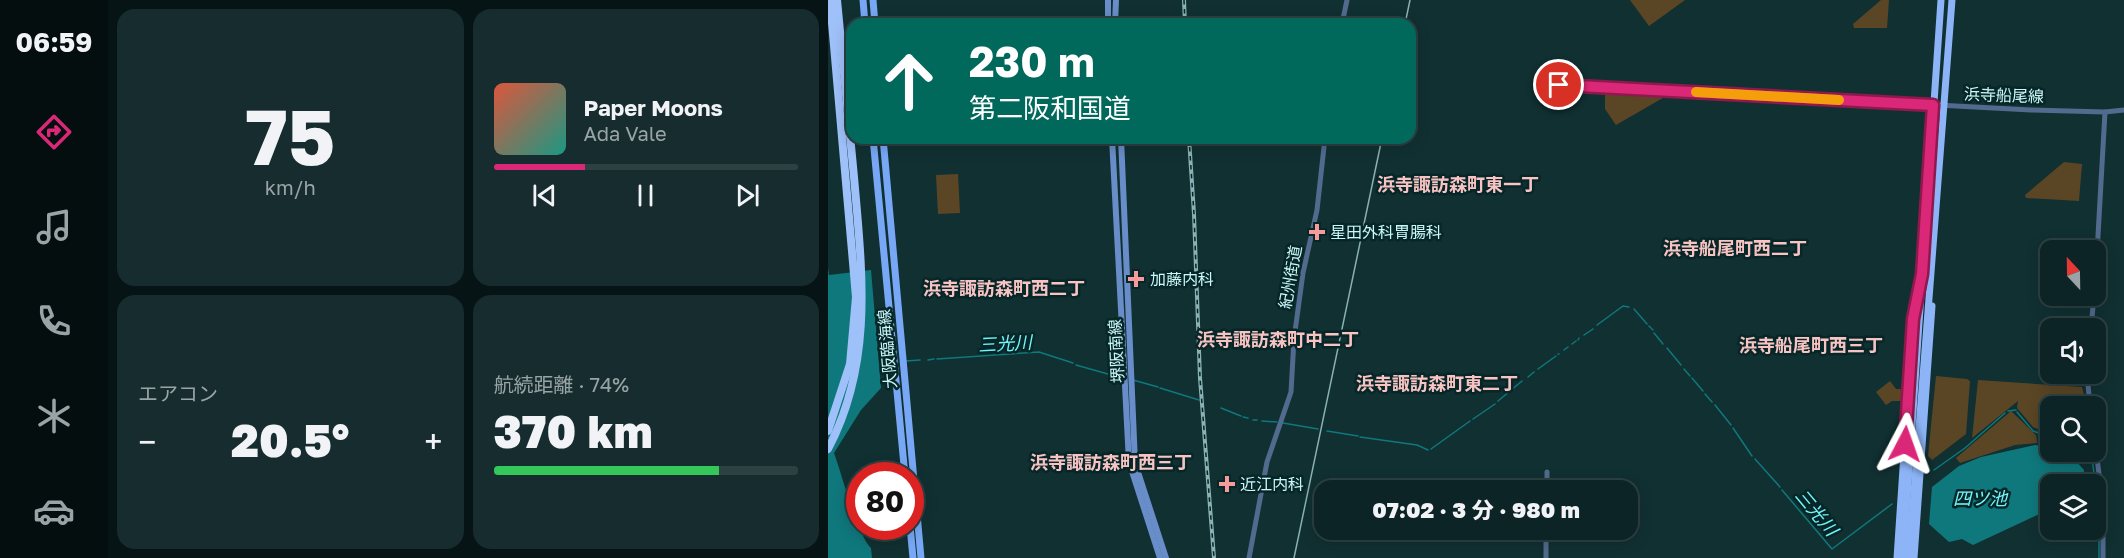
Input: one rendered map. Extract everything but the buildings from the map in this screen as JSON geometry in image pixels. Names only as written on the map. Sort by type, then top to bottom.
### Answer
[{"type":"highway","points":[[828,431],[850,363],[856,297],[830,0]]},
{"type":"highway","points":[[837,0],[846,94]]},
{"type":"highway","points":[[1903,558],[1940,1]]},
{"type":"highway","points":[[1909,558],[1952,1]]},
{"type":"highway","points":[[828,449],[853,385],[863,319],[861,251],[851,144]]},
{"type":"highway","points":[[1897,558],[1913,319],[1922,279]]},
{"type":"highway","points":[[1914,558],[1933,317],[1931,291]]},
{"type":"main road","points":[[863,0],[864,18]]},
{"type":"main road","points":[[873,0],[874,18]]},
{"type":"main road","points":[[1108,0],[1108,18]]},
{"type":"main road","points":[[1115,18],[1116,0]]},
{"type":"main road","name":"大阪臨海線","points":[[874,144],[904,462]]},
{"type":"main road","name":"大阪臨海線","points":[[884,144],[922,558]]},
{"type":"main road","name":"堺阪南線","points":[[1112,144],[1127,379],[1138,473],[1166,558]]},
{"type":"main road","name":"堺阪南線","points":[[1121,144],[1129,462],[1160,558]]},
{"type":"main road","points":[[911,540],[912,558]]},
{"type":"street","points":[[1343,18],[1347,0]]},
{"type":"street","name":"浜寺船尾線","points":[[1559,85],[1945,106],[2105,112],[2124,110]]},
{"type":"street","points":[[2098,240],[2105,112]]},
{"type":"street","name":"紀州街道","points":[[1249,558],[1267,462],[1281,423],[1292,381],[1294,339],[1303,273],[1317,210],[1324,144]]},
{"type":"street","points":[[2098,462],[2103,506],[2103,558]]},
{"type":"street","points":[[1547,472],[1547,480]]},
{"type":"street","points":[[1546,540],[1546,558]]},
{"type":"shaded area","points":[[1630,0],[1685,0],[1649,26]]},
{"type":"shaded area","points":[[1881,0],[1889,0],[1887,28],[1854,28],[1853,24]]},
{"type":"shaded area","points":[[1605,92],[1668,95],[1616,125],[1605,109]]},
{"type":"shaded area","points":[[2064,162],[2082,164],[2079,201],[2026,198],[2025,195]]},
{"type":"shaded area","points":[[958,174],[960,213],[938,214],[936,175]]},
{"type":"shaded area","points":[[1936,376],[1970,381],[1966,434],[1932,460],[1928,456]]},
{"type":"shaded area","points":[[1978,380],[2082,387],[2084,396],[2040,396],[2040,430],[2033,427],[2017,408],[2018,401],[1972,438]]},
{"type":"shaded area","points":[[1890,381],[1896,389],[1902,389],[1903,401],[1892,401],[1886,405],[1876,392]]},
{"type":"shaded area","points":[[2011,411],[2036,435],[2037,443],[2015,445],[1960,463],[1956,458]]},
{"type":"water","points":[[828,267],[829,275],[871,270],[881,388],[861,410],[834,453],[846,488],[846,540],[866,540],[871,548],[872,558],[828,558]]},
{"type":"water","name":"四ツ池","points":[[2040,446],[2040,462],[2077,462],[2084,470],[2084,474],[2040,474],[2040,514],[1973,545],[1962,539],[1949,542],[1929,524],[1932,487],[1959,466],[1981,457]]},
{"type":"waterway","name":"三光川","points":[[1597,325],[1623,306],[1629,307]]},
{"type":"waterway","name":"三光川","points":[[1634,309],[1647,324]]},
{"type":"waterway","name":"三光川","points":[[1649,326],[1653,330]]},
{"type":"waterway","name":"三光川","points":[[1584,335],[1593,329]]},
{"type":"waterway","name":"三光川","points":[[1654,333],[1663,344]]},
{"type":"waterway","name":"三光川","points":[[1572,344],[1576,341]]},
{"type":"waterway","name":"三光川","points":[[1564,350],[1568,347]]},
{"type":"waterway","name":"三光川","points":[[1667,348],[1681,365]]},
{"type":"waterway","name":"三光川","points":[[937,359],[1039,352],[1073,363]]},
{"type":"waterway","name":"三光川","points":[[1538,369],[1556,356]]},
{"type":"waterway","name":"三光川","points":[[928,360],[934,359]]},
{"type":"waterway","name":"三光川","points":[[906,361],[920,360]]},
{"type":"waterway","name":"三光川","points":[[879,365],[892,363]]},
{"type":"waterway","name":"三光川","points":[[1076,365],[1122,378]]},
{"type":"waterway","name":"三光川","points":[[1684,369],[1690,376]]},
{"type":"waterway","name":"三光川","points":[[1528,377],[1534,372]]},
{"type":"waterway","name":"三光川","points":[[1692,378],[1703,391]]},
{"type":"waterway","name":"三光川","points":[[1133,380],[1158,387]]},
{"type":"waterway","name":"三光川","points":[[1498,401],[1522,381]]},
{"type":"waterway","name":"三光川","points":[[1160,388],[1199,400]]},
{"type":"waterway","name":"三光川","points":[[1705,394],[1712,402]]},
{"type":"waterway","name":"三光川","points":[[1473,419],[1495,404]]},
{"type":"waterway","name":"三光川","points":[[1715,405],[1731,425]]},
{"type":"waterway","name":"三光川","points":[[1221,408],[1241,416]]},
{"type":"waterway","name":"三光川","points":[[2008,411],[2016,410]]},
{"type":"waterway","name":"三光川","points":[[2017,412],[2033,431],[2040,433]]},
{"type":"waterway","name":"三光川","points":[[1934,470],[1965,448],[2005,413]]},
{"type":"waterway","name":"三光川","points":[[1243,417],[1248,418]]},
{"type":"waterway","name":"三光川","points":[[1262,421],[1277,422]]},
{"type":"waterway","name":"三光川","points":[[1431,449],[1470,421]]},
{"type":"waterway","name":"三光川","points":[[1283,423],[1318,429]]},
{"type":"waterway","name":"三光川","points":[[1733,428],[1752,456]]},
{"type":"waterway","name":"三光川","points":[[1327,431],[1358,436]]},
{"type":"waterway","name":"三光川","points":[[1360,437],[1417,445],[1428,450]]},
{"type":"waterway","name":"三光川","points":[[1755,459],[1780,487]]},
{"type":"waterway","name":"三光川","points":[[2092,462],[2094,474]]},
{"type":"waterway","name":"三光川","points":[[1782,490],[1832,549],[1892,504]]},
{"type":"waterway","name":"三光川","points":[[2099,540],[2099,558]]},
{"type":"tram line","points":[[1406,18],[1410,0]]},
{"type":"tram line","points":[[1294,558],[1381,144]]},
{"type":"railway","points":[[1184,0],[1185,18]]},
{"type":"railway","points":[[1189,144],[1200,378],[1214,558]]},
{"type":"slow traffic","points":[[1696,92],[1839,100]]},
{"type":"place","name":"星田外科胃腸科","points":[[1317,232]]},
{"type":"place","name":"加藤内科","points":[[1136,279]]},
{"type":"place","name":"近江内科","points":[[1227,484]]},
{"type":"district","name":"浜寺諏訪森町東一丁","points":[[1458,184]]},
{"type":"district","name":"浜寺船尾町西二丁","points":[[1735,248]]},
{"type":"district","name":"浜寺諏訪森町西二丁","points":[[1004,288]]},
{"type":"district","name":"浜寺諏訪森町中二丁","points":[[1278,339]]},
{"type":"district","name":"浜寺船尾町西三丁","points":[[1811,345]]},
{"type":"district","name":"浜寺諏訪森町東二丁","points":[[1437,383]]},
{"type":"district","name":"浜寺諏訪森町西三丁","points":[[1111,462]]},
{"type":"route","points":[[1559,85],[1933,105],[1922,279],[1917,292],[1913,319],[1905,444]]}]
